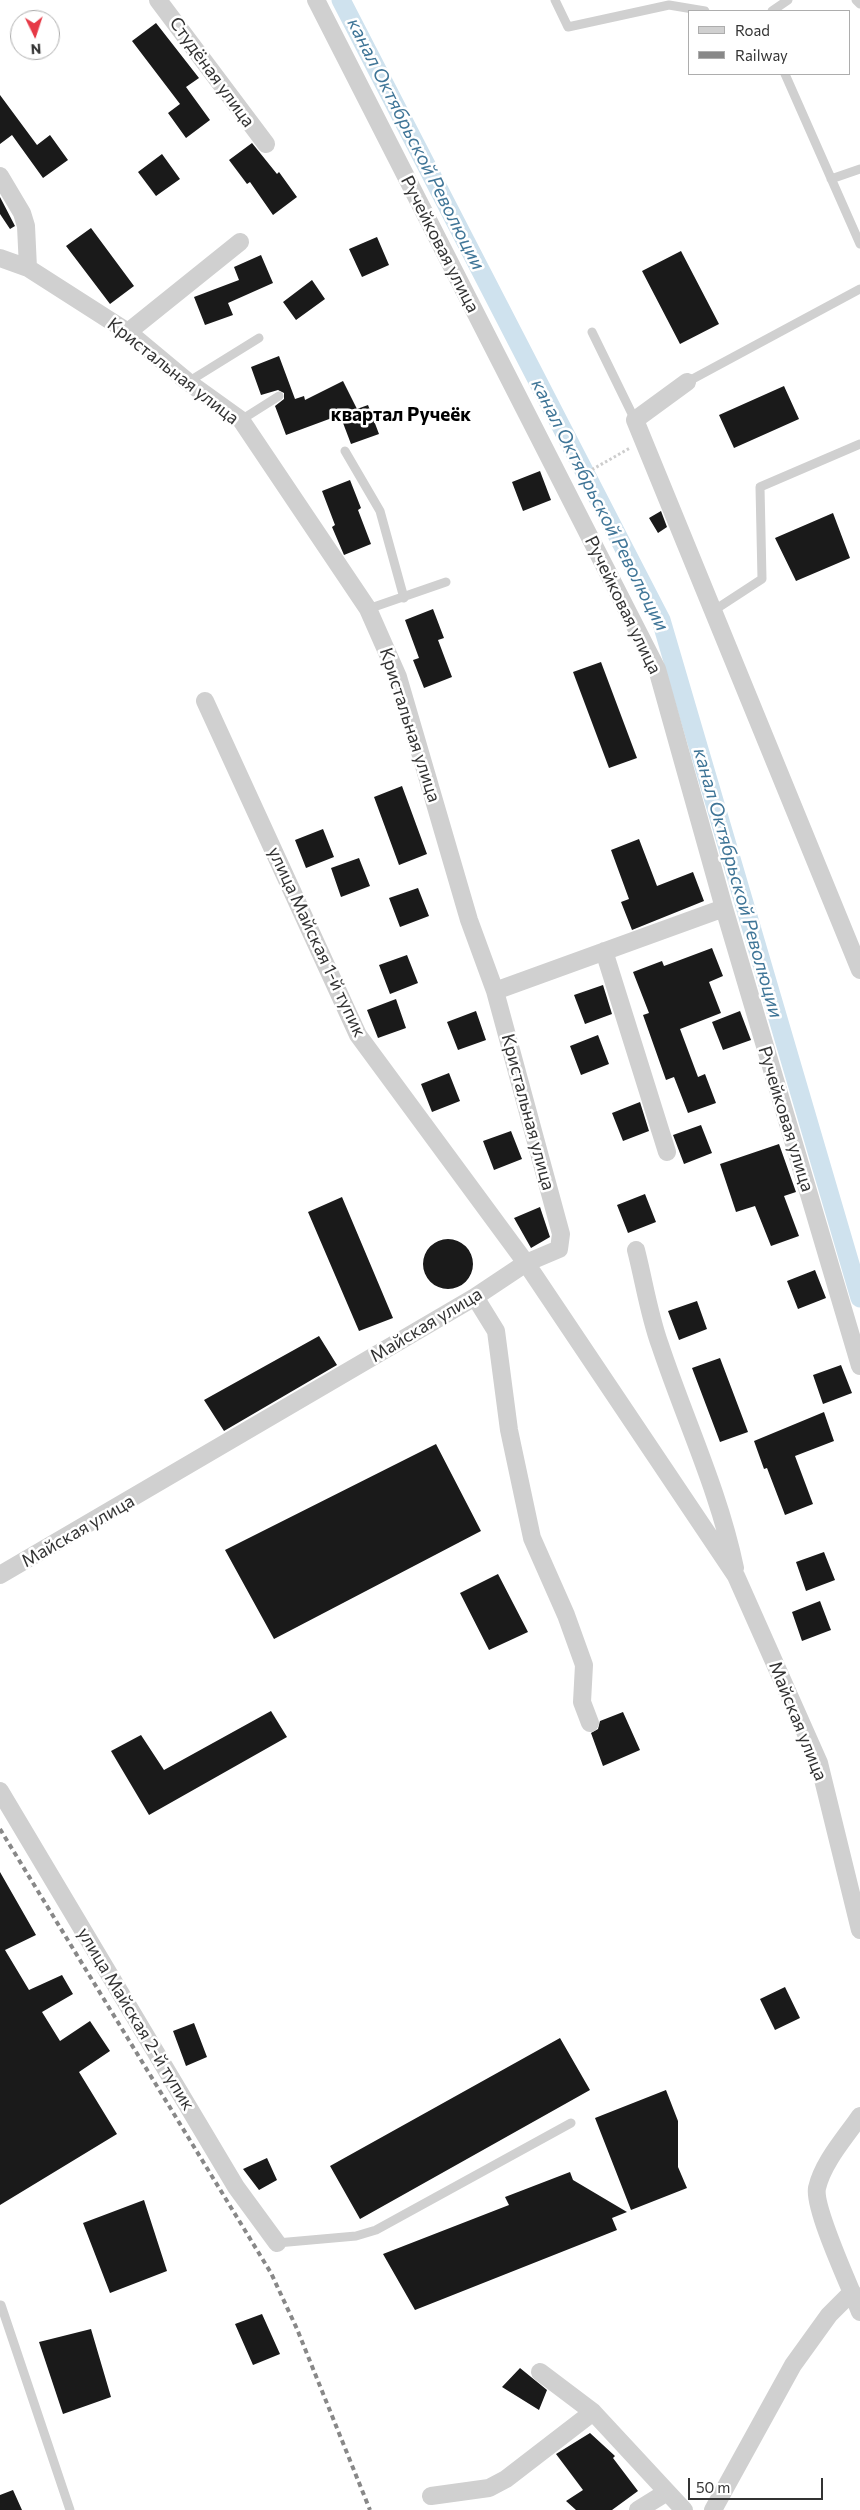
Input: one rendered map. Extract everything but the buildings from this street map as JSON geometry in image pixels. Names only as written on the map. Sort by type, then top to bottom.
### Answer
[{"type":"street","name":"Студёная улица","points":[[158,0],[266,144]]},
{"type":"street","name":"Ручейковая улица","points":[[316,0],[657,669],[724,908],[860,1366]]},
{"type":"street","points":[[0,176],[22,213],[26,226],[28,268]]},
{"type":"street","points":[[128,332],[240,242]]},
{"type":"street","name":"Кристальная улица","points":[[0,258],[28,268],[128,332],[188,382],[241,420],[368,609],[398,677],[469,920],[495,991],[561,1234],[559,1250],[526,1263]]},
{"type":"street","points":[[687,382],[635,420],[860,970]]},
{"type":"street","name":"улица Майская 1-й тупик","points":[[205,701],[358,1035],[526,1263]]},
{"type":"street","points":[[495,991],[724,908]]},
{"type":"street","points":[[604,951],[667,1152]]},
{"type":"street","name":"Майская улица","points":[[636,1250],[659,1344],[728,1535],[736,1576]]},
{"type":"street","name":"Майская улица","points":[[0,1575],[474,1297],[526,1263],[736,1576],[819,1763],[860,1930]]},
{"type":"street","points":[[474,1297],[496,1331],[509,1430],[532,1538],[566,1615],[584,1665],[582,1702],[590,1723]]},
{"type":"street","name":"улица Майская 2-й тупик","points":[[0,1791],[236,2187],[277,2243]]},
{"type":"street","points":[[860,2116],[822,2173],[816,2191],[819,2209],[860,2312]]},
{"type":"street","points":[[714,2510],[793,2365],[829,2315],[852,2292]]},
{"type":"street","points":[[540,2372],[593,2412],[684,2510]]},
{"type":"street","points":[[431,2496],[489,2488],[506,2479],[593,2412]]},
{"type":"street","points":[[638,2510],[667,2492]]},
{"type":"lane","points":[[554,0],[568,28],[669,5],[699,10]]},
{"type":"lane","points":[[773,10],[788,0]]},
{"type":"lane","points":[[856,0],[860,4]]},
{"type":"lane","points":[[785,75],[860,244]]},
{"type":"lane","points":[[831,179],[860,169]]},
{"type":"lane","points":[[687,382],[860,289]]},
{"type":"lane","points":[[592,332],[635,420]]},
{"type":"lane","points":[[188,382],[259,338]]},
{"type":"lane","points":[[241,420],[280,396]]},
{"type":"lane","points":[[714,611],[762,579],[760,487],[860,444]]},
{"type":"lane","points":[[345,451],[380,511],[404,598]]},
{"type":"lane","points":[[368,609],[446,582]]},
{"type":"lane","points":[[277,2243],[356,2236],[376,2230],[571,2123]]},
{"type":"lane","points":[[1,2304],[70,2510]]},
{"type":"path","points":[[580,477],[643,440]]},
{"type":"waterway","name":"канал Октябрьской Революции","points":[[341,0],[661,620],[860,1298]]},
{"type":"railway","points":[[0,1829],[271,2273],[297,2329],[370,2510]]},
{"type":"district","name":"квартал Ручеёк","points":[[401,415]]}]
